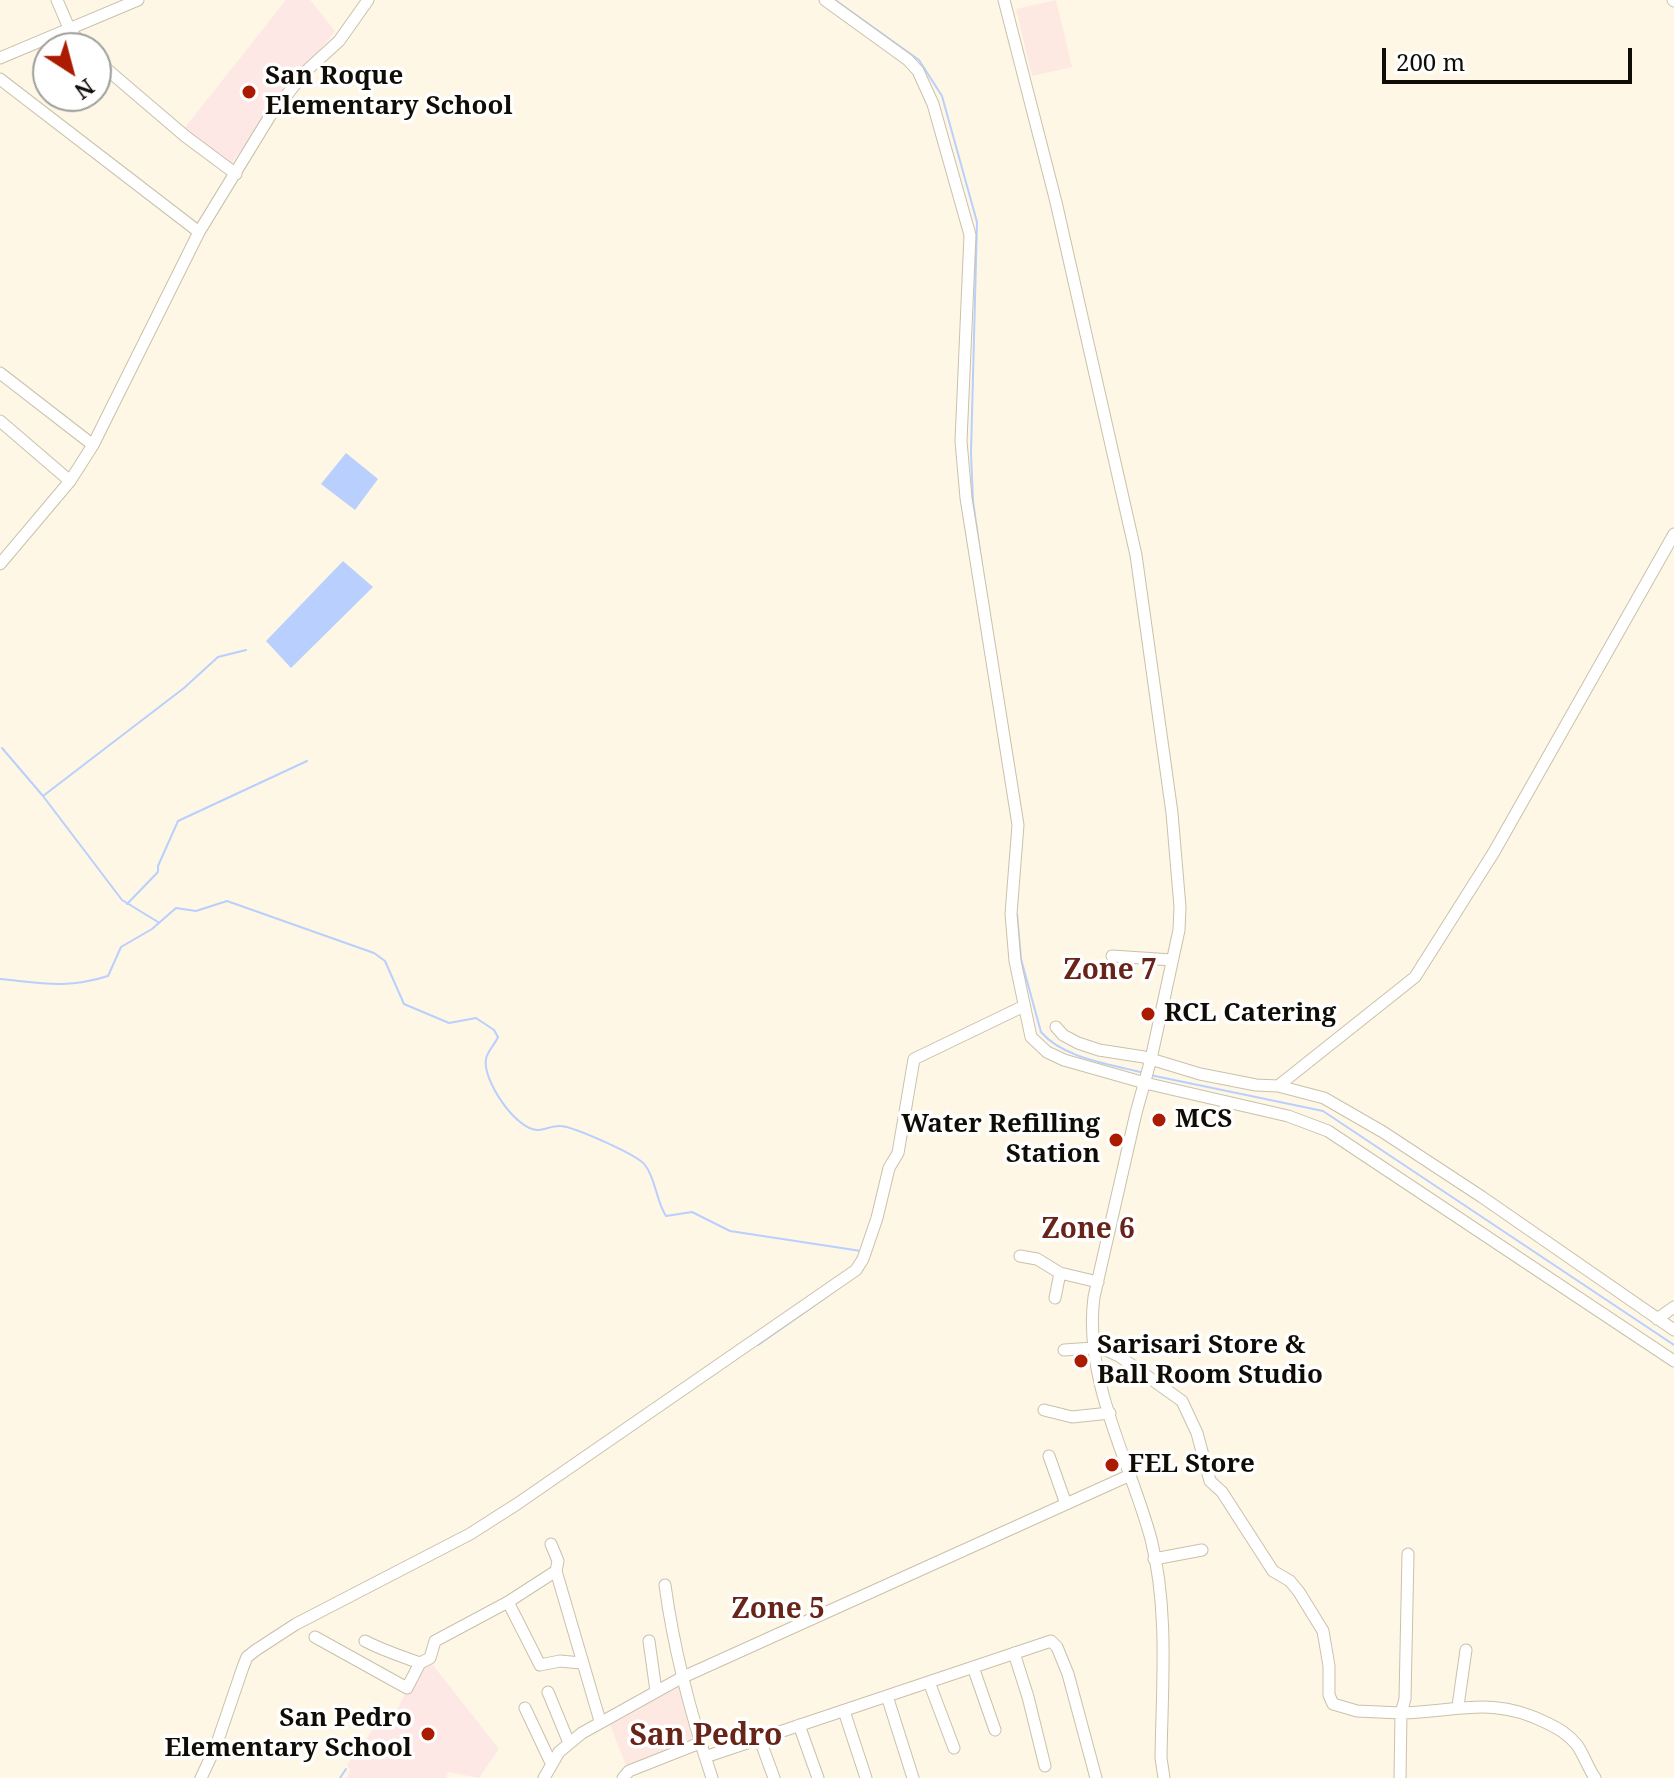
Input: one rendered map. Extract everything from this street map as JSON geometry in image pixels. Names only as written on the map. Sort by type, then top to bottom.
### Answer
[{"type":"street","points":[[57,0],[72,32]]},
{"type":"street","points":[[0,58],[138,0]]},
{"type":"street","points":[[2,559],[70,481],[93,445],[199,232],[270,116],[305,72],[339,41],[368,0]]},
{"type":"street","points":[[825,0],[908,60],[918,71],[936,114],[970,235],[962,455],[988,646],[1018,825],[1011,914],[1015,961],[1031,1037],[1047,1052],[1064,1060],[1148,1072],[1200,1074],[1278,1086],[1324,1098],[1383,1132],[1674,1330]]},
{"type":"street","points":[[1004,0],[1056,202],[1136,555],[1176,860],[1180,907],[1172,960],[1092,1313],[1093,1348],[1128,1476],[1151,1539],[1163,1625],[1161,1758],[1164,1778]]},
{"type":"street","points":[[112,74],[185,136],[236,174]]},
{"type":"street","points":[[0,79],[199,232]]},
{"type":"street","points":[[0,373],[93,445]]},
{"type":"street","points":[[0,421],[70,481]]},
{"type":"street","points":[[1278,1086],[1415,977],[1494,852],[1674,534]]},
{"type":"street","points":[[1112,956],[1172,960]]},
{"type":"street","points":[[201,1778],[247,1657],[256,1650],[296,1624],[470,1534],[856,1270],[877,1218],[889,1168],[898,1153],[914,1059],[1024,1006]]},
{"type":"street","points":[[1056,1027],[1078,1043],[1148,1072],[1328,1131],[1674,1361]]},
{"type":"street","points":[[1020,1256],[1037,1259],[1060,1273],[1098,1282]]},
{"type":"street","points":[[1055,1298],[1060,1273]]},
{"type":"street","points":[[1657,1319],[1674,1307]]},
{"type":"street","points":[[1064,1350],[1093,1348],[1119,1356],[1182,1401],[1197,1433],[1210,1481],[1222,1492],[1273,1571],[1290,1581],[1299,1592],[1323,1631],[1329,1666],[1329,1695],[1333,1704],[1357,1711],[1401,1713],[1438,1713],[1458,1706],[1487,1705],[1516,1710],[1565,1732],[1579,1748],[1595,1778]]},
{"type":"street","points":[[1044,1410],[1072,1417],[1110,1413]]},
{"type":"street","points":[[1049,1456],[1066,1504]]},
{"type":"street","points":[[544,1778],[551,1763],[569,1743],[600,1721],[681,1678],[1128,1476]]},
{"type":"street","points":[[551,1544],[558,1561],[556,1571],[581,1663],[600,1721]]},
{"type":"street","points":[[1154,1559],[1202,1550]]},
{"type":"street","points":[[1400,1778],[1408,1554]]},
{"type":"street","points":[[315,1637],[407,1688],[420,1663],[430,1658],[435,1641],[508,1602],[556,1571]]},
{"type":"street","points":[[665,1585],[681,1678],[712,1778]]},
{"type":"street","points":[[508,1602],[540,1665],[560,1661],[581,1663]]},
{"type":"street","points":[[365,1641],[393,1656],[399,1655],[420,1663]]},
{"type":"street","points":[[649,1641],[656,1691]]},
{"type":"street","points":[[705,1757],[1051,1641],[1057,1647],[1068,1674],[1096,1778]]},
{"type":"street","points":[[1458,1706],[1466,1650]]},
{"type":"street","points":[[1014,1653],[1045,1766]]},
{"type":"street","points":[[973,1667],[995,1730]]},
{"type":"street","points":[[929,1682],[954,1748]]},
{"type":"street","points":[[548,1692],[569,1743]]},
{"type":"street","points":[[887,1696],[913,1778]]},
{"type":"street","points":[[525,1708],[551,1763]]},
{"type":"street","points":[[844,1711],[866,1778]]},
{"type":"street","points":[[799,1725],[818,1778]]},
{"type":"street","points":[[759,1737],[774,1778]]},
{"type":"street","points":[[623,1778],[629,1771],[700,1743]]},
{"type":"shaded area","name":"San Roque Elementary School","points":[[286,0],[310,0],[335,31],[230,165],[183,130]]},
{"type":"shaded area","points":[[1056,0],[1072,67],[1032,76],[1016,9]]},
{"type":"shaded area","name":"San Pedro Elementary School","points":[[429,1660],[499,1749],[479,1778],[448,1772],[446,1778],[347,1778],[350,1770],[347,1765],[385,1713],[394,1717],[407,1689]]},
{"type":"shaded area","points":[[679,1687],[693,1742],[627,1768],[610,1725]]},
{"type":"water","points":[[346,453],[378,479],[355,510],[321,484]]},
{"type":"water","points":[[343,561],[373,587],[291,668],[266,641]]},
{"type":"waterway","points":[[835,0],[919,60],[942,96],[977,222],[971,453],[973,501],[982,566]]},
{"type":"waterway","points":[[43,796],[184,688],[218,657],[246,650]]},
{"type":"waterway","points":[[2,748],[43,796],[122,900],[158,922]]},
{"type":"waterway","points":[[127,904],[158,872],[178,821],[307,761]]},
{"type":"waterway","points":[[0,979],[67,984],[108,976],[121,947],[152,929],[176,908],[196,911],[227,901],[374,953],[385,961],[404,1004],[449,1023],[476,1018],[494,1030],[498,1037],[487,1056],[486,1068],[495,1090],[510,1112],[528,1127],[537,1130],[558,1126],[568,1128],[640,1160],[649,1171],[666,1216],[692,1212],[730,1231],[861,1251]]},
{"type":"waterway","points":[[1017,914],[1021,959],[1041,1032],[1062,1049],[1144,1073]]},
{"type":"waterway","points":[[1150,1075],[1323,1111],[1674,1345]]},
{"type":"waterway","points":[[906,1138],[912,1101]]},
{"type":"waterway","points":[[758,1345],[828,1296]]},
{"type":"waterway","points":[[340,1778],[346,1769]]},
{"type":"place","name":"San Roque Elementary School","points":[[249,92]]},
{"type":"place","name":"RCL Catering","points":[[1148,1014]]},
{"type":"place","name":"MCS","points":[[1159,1120]]},
{"type":"place","name":"Water Refilling Station","points":[[1116,1140]]},
{"type":"place","name":"Sarisari Store & Ball Room Studio","points":[[1081,1361]]},
{"type":"place","name":"FEL Store","points":[[1112,1465]]},
{"type":"place","name":"San Pedro Elementary School","points":[[428,1734]]},
{"type":"district","name":"Zone 7","points":[[1110,971]]},
{"type":"district","name":"Zone 6","points":[[1088,1230]]},
{"type":"district","name":"Zone 5","points":[[778,1610]]},
{"type":"district","name":"San Pedro","points":[[706,1736]]}]
